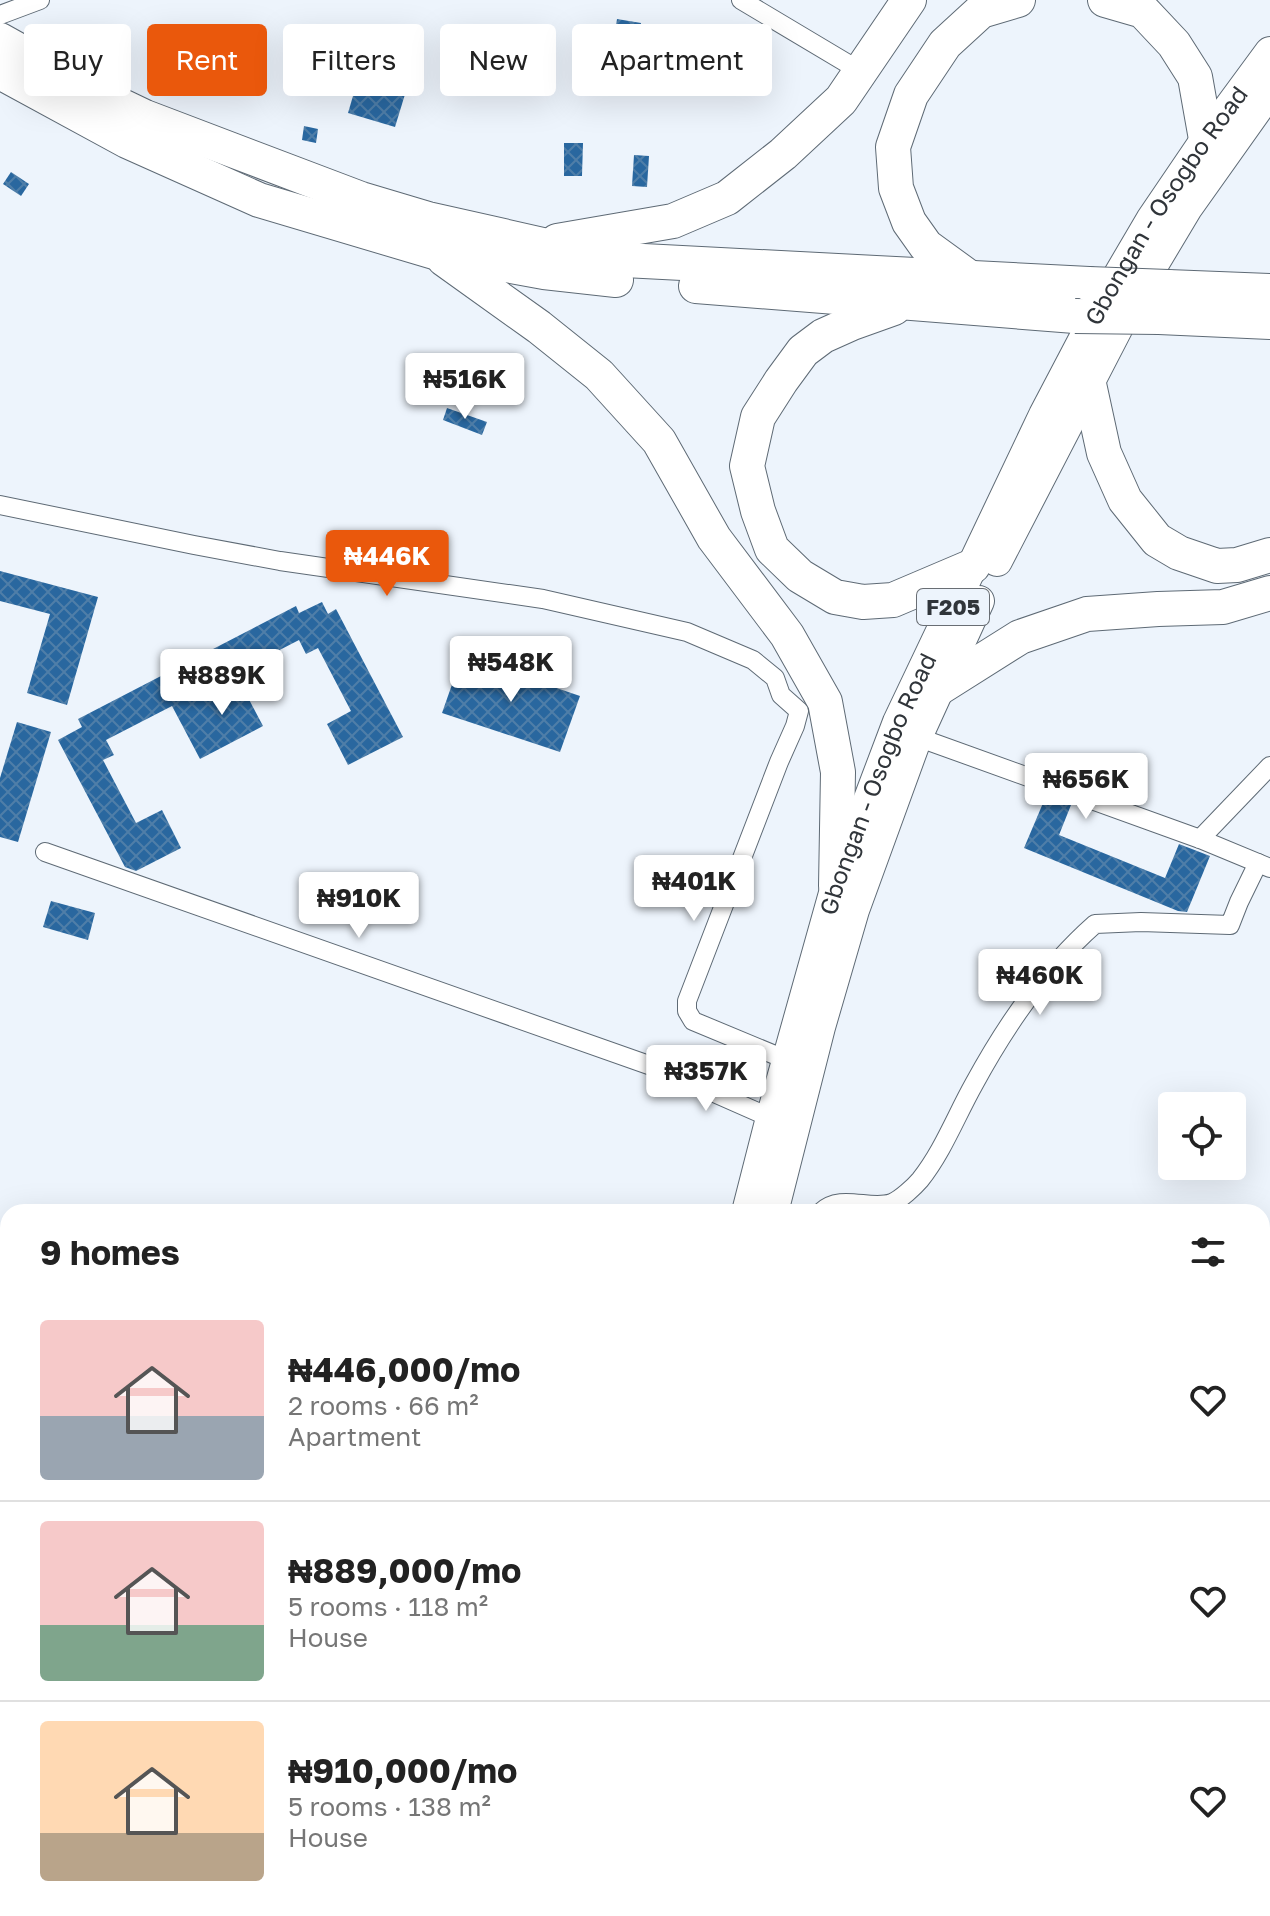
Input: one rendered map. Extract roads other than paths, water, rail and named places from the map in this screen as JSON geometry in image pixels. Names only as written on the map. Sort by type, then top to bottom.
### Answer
[{"type":"highway","points":[[535,243],[673,221],[727,198],[783,154],[841,100],[909,0]]},
{"type":"highway","points":[[970,278],[926,246],[909,222],[896,188],[893,147],[911,95],[945,44],[981,11],[1018,0]]},
{"type":"highway","points":[[1105,0],[1143,11],[1174,44],[1195,77],[1206,139]]},
{"type":"highway","points":[[0,40],[145,117],[361,199],[428,219],[605,259],[1089,284],[1270,322]]},
{"type":"highway","points":[[0,72],[127,141],[259,200],[434,252],[544,272],[1075,316],[1164,302],[1270,291]]},
{"type":"highway","points":[[434,252],[539,327],[599,375],[659,441],[714,538],[787,635],[825,702],[836,758],[836,886]]},
{"type":"highway","points":[[907,303],[823,336],[795,361],[758,417],[747,466],[758,511],[772,549],[800,576],[835,597],[863,602],[893,600],[973,566]]},
{"type":"highway","points":[[1089,384],[1104,453],[1125,500],[1157,540],[1179,553],[1217,566],[1237,565],[1270,555]]},
{"type":"highway","points":[[939,688],[1020,637],[1087,614],[1223,607],[1270,593]]},
{"type":"main road","name":"Gbongan - Osogbo Road","points":[[749,1204],[836,886],[898,722],[1044,415],[1107,295],[1151,220],[1270,52]]},
{"type":"main road","name":"Gbongan - Osogbo Road","points":[[775,1204],[820,1027],[854,910],[917,737],[1004,547],[1132,300],[1187,208],[1270,92]]},
{"type":"street","points":[[0,15],[40,0]]},
{"type":"street","points":[[741,0],[860,71]]},
{"type":"street","points":[[0,505],[280,561],[543,599],[687,632],[753,660],[775,678],[781,695],[799,711],[687,1001],[687,1011],[693,1021],[787,1060]]},
{"type":"street","points":[[886,1204],[919,1182],[951,1130],[973,1084],[1039,981],[1072,943],[1095,924],[1230,925],[1239,902],[1264,866],[1200,839],[917,737]]},
{"type":"street","points":[[1200,839],[1270,766]]},
{"type":"street","points":[[45,852],[660,1069],[771,1118]]},
{"type":"street","points":[[841,1204],[873,1204]]}]
